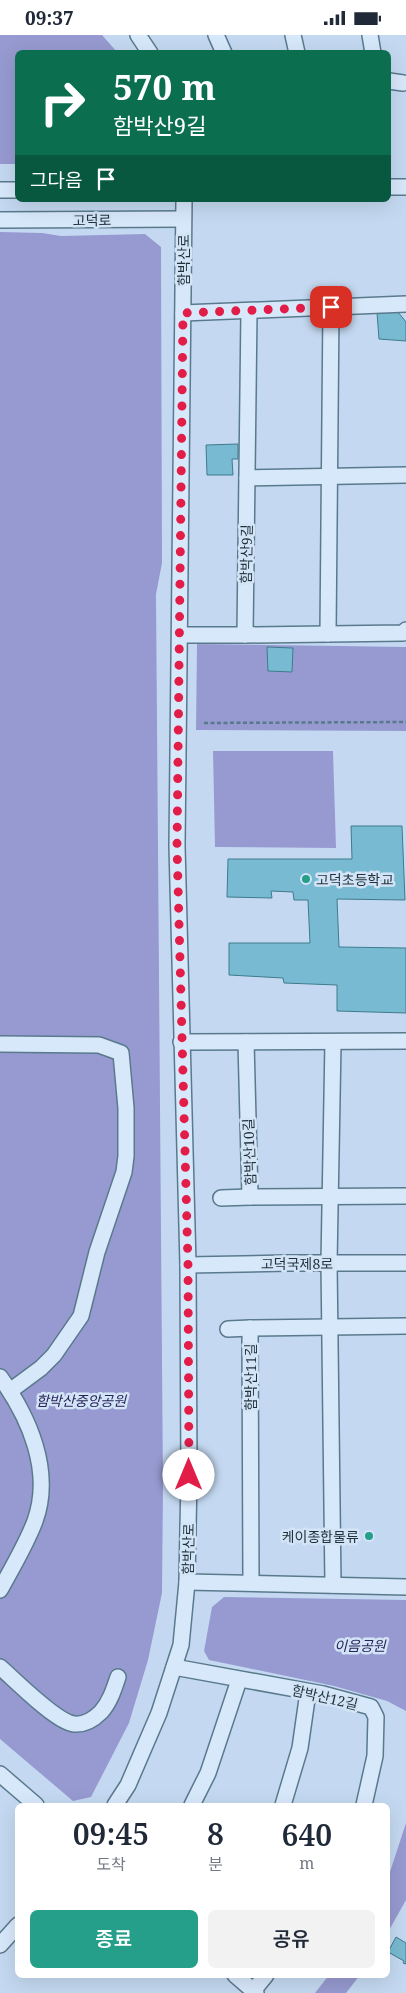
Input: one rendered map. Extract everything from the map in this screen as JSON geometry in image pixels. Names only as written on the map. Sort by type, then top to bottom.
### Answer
[{"type":"street","points":[[138,35],[148,50]]},
{"type":"street","points":[[216,35],[223,50]]},
{"type":"street","points":[[294,35],[296,50]]},
{"type":"street","points":[[370,35],[372,50]]},
{"type":"street","points":[[391,187],[406,187]]},
{"type":"street","points":[[0,190],[15,190]]},
{"type":"street","name":"함박산로","points":[[116,1803],[128,1785],[141,1758],[159,1713],[174,1667],[181,1645],[187,1582],[189,1475],[188,1265],[177,846],[184,202]]},
{"type":"street","name":"고덕로","points":[[0,220],[183,219]]},
{"type":"street","points":[[183,313],[406,304]]},
{"type":"street","points":[[328,634],[331,307]]},
{"type":"street","name":"함박산9길","points":[[245,635],[249,311]]},
{"type":"street","points":[[247,479],[406,475]]},
{"type":"street","points":[[180,635],[403,633],[406,630]]},
{"type":"street","points":[[181,1042],[406,1041]]},
{"type":"street","name":"함박산10길","points":[[246,1042],[250,1197],[406,1196]]},
{"type":"street","points":[[333,1042],[329,1263],[333,1585]]},
{"type":"street","points":[[0,1044],[99,1045],[121,1053],[126,1108],[124,1172],[97,1251],[82,1316],[54,1355],[41,1368],[10,1391]]},
{"type":"street","points":[[221,1198],[250,1197]]},
{"type":"street","name":"고덕국제8로","points":[[188,1265],[406,1263]]},
{"type":"street","name":"함박산11길","points":[[252,1583],[250,1328],[406,1326]]},
{"type":"street","points":[[228,1329],[250,1328]]},
{"type":"street","points":[[0,1377],[10,1391],[26,1422],[38,1452],[41,1477],[35,1520],[0,1590]]},
{"type":"street","points":[[187,1582],[406,1587]]},
{"type":"street","points":[[0,1667],[47,1709],[64,1721],[74,1724],[94,1719],[102,1711],[118,1677]]},
{"type":"street","name":"함박산12길","points":[[174,1667],[308,1692],[371,1707],[376,1717],[375,1755],[364,1803]]},
{"type":"street","points":[[193,1803],[208,1773],[239,1680]]},
{"type":"street","points":[[284,1803],[300,1748],[308,1692]]},
{"type":"street","points":[[0,1774],[34,1803]]},
{"type":"street","points":[[0,1945],[15,1928]]},
{"type":"street","points":[[238,1978],[254,1992],[264,1978]]},
{"type":"path","points":[[204,723],[406,722]]},
{"type":"green space","points":[[0,35],[102,35],[115,50],[15,50],[15,164],[0,164]]},
{"type":"green space","name":"함박산중앙공원","points":[[0,232],[42,233],[61,236],[145,234],[161,247],[162,563],[156,594],[163,1487],[162,1593],[148,1660],[129,1723],[91,1797],[73,1801],[0,1739]]},
{"type":"green space","points":[[197,644],[406,647],[406,731],[196,730]]},
{"type":"green space","points":[[213,751],[333,751],[336,848],[215,847]]},
{"type":"green space","name":"이음공원","points":[[224,1597],[406,1600],[406,1711],[387,1701],[334,1686],[209,1660],[204,1651],[212,1607]]},
{"type":"green space","points":[[406,1823],[406,1900],[390,1928],[390,1872]]},
{"type":"green space","points":[[327,1978],[358,1978],[346,1993],[315,1993]]},
{"type":"building","points":[[398,312],[406,322],[406,341],[379,339],[377,313]]},
{"type":"building","points":[[238,444],[238,459],[232,459],[233,475],[207,475],[206,445]]},
{"type":"building","points":[[267,647],[293,648],[292,672],[268,671]]},
{"type":"building","points":[[351,826],[402,826],[405,900],[337,899],[339,947],[406,948],[406,1013],[337,1011],[337,985],[284,983],[283,978],[229,975],[229,943],[310,943],[308,900],[294,900],[293,892],[271,891],[272,898],[227,897],[228,859],[352,859]]},
{"type":"building","points":[[396,1937],[406,1943],[406,1964],[390,1953],[390,1948]]},
{"type":"place","name":"고덕초등학교","points":[[306,879]]},
{"type":"place","name":"케이종합물류","points":[[369,1536]]},
{"type":"route","points":[[189,1475],[188,1265],[177,846],[183,313],[331,307]]}]
